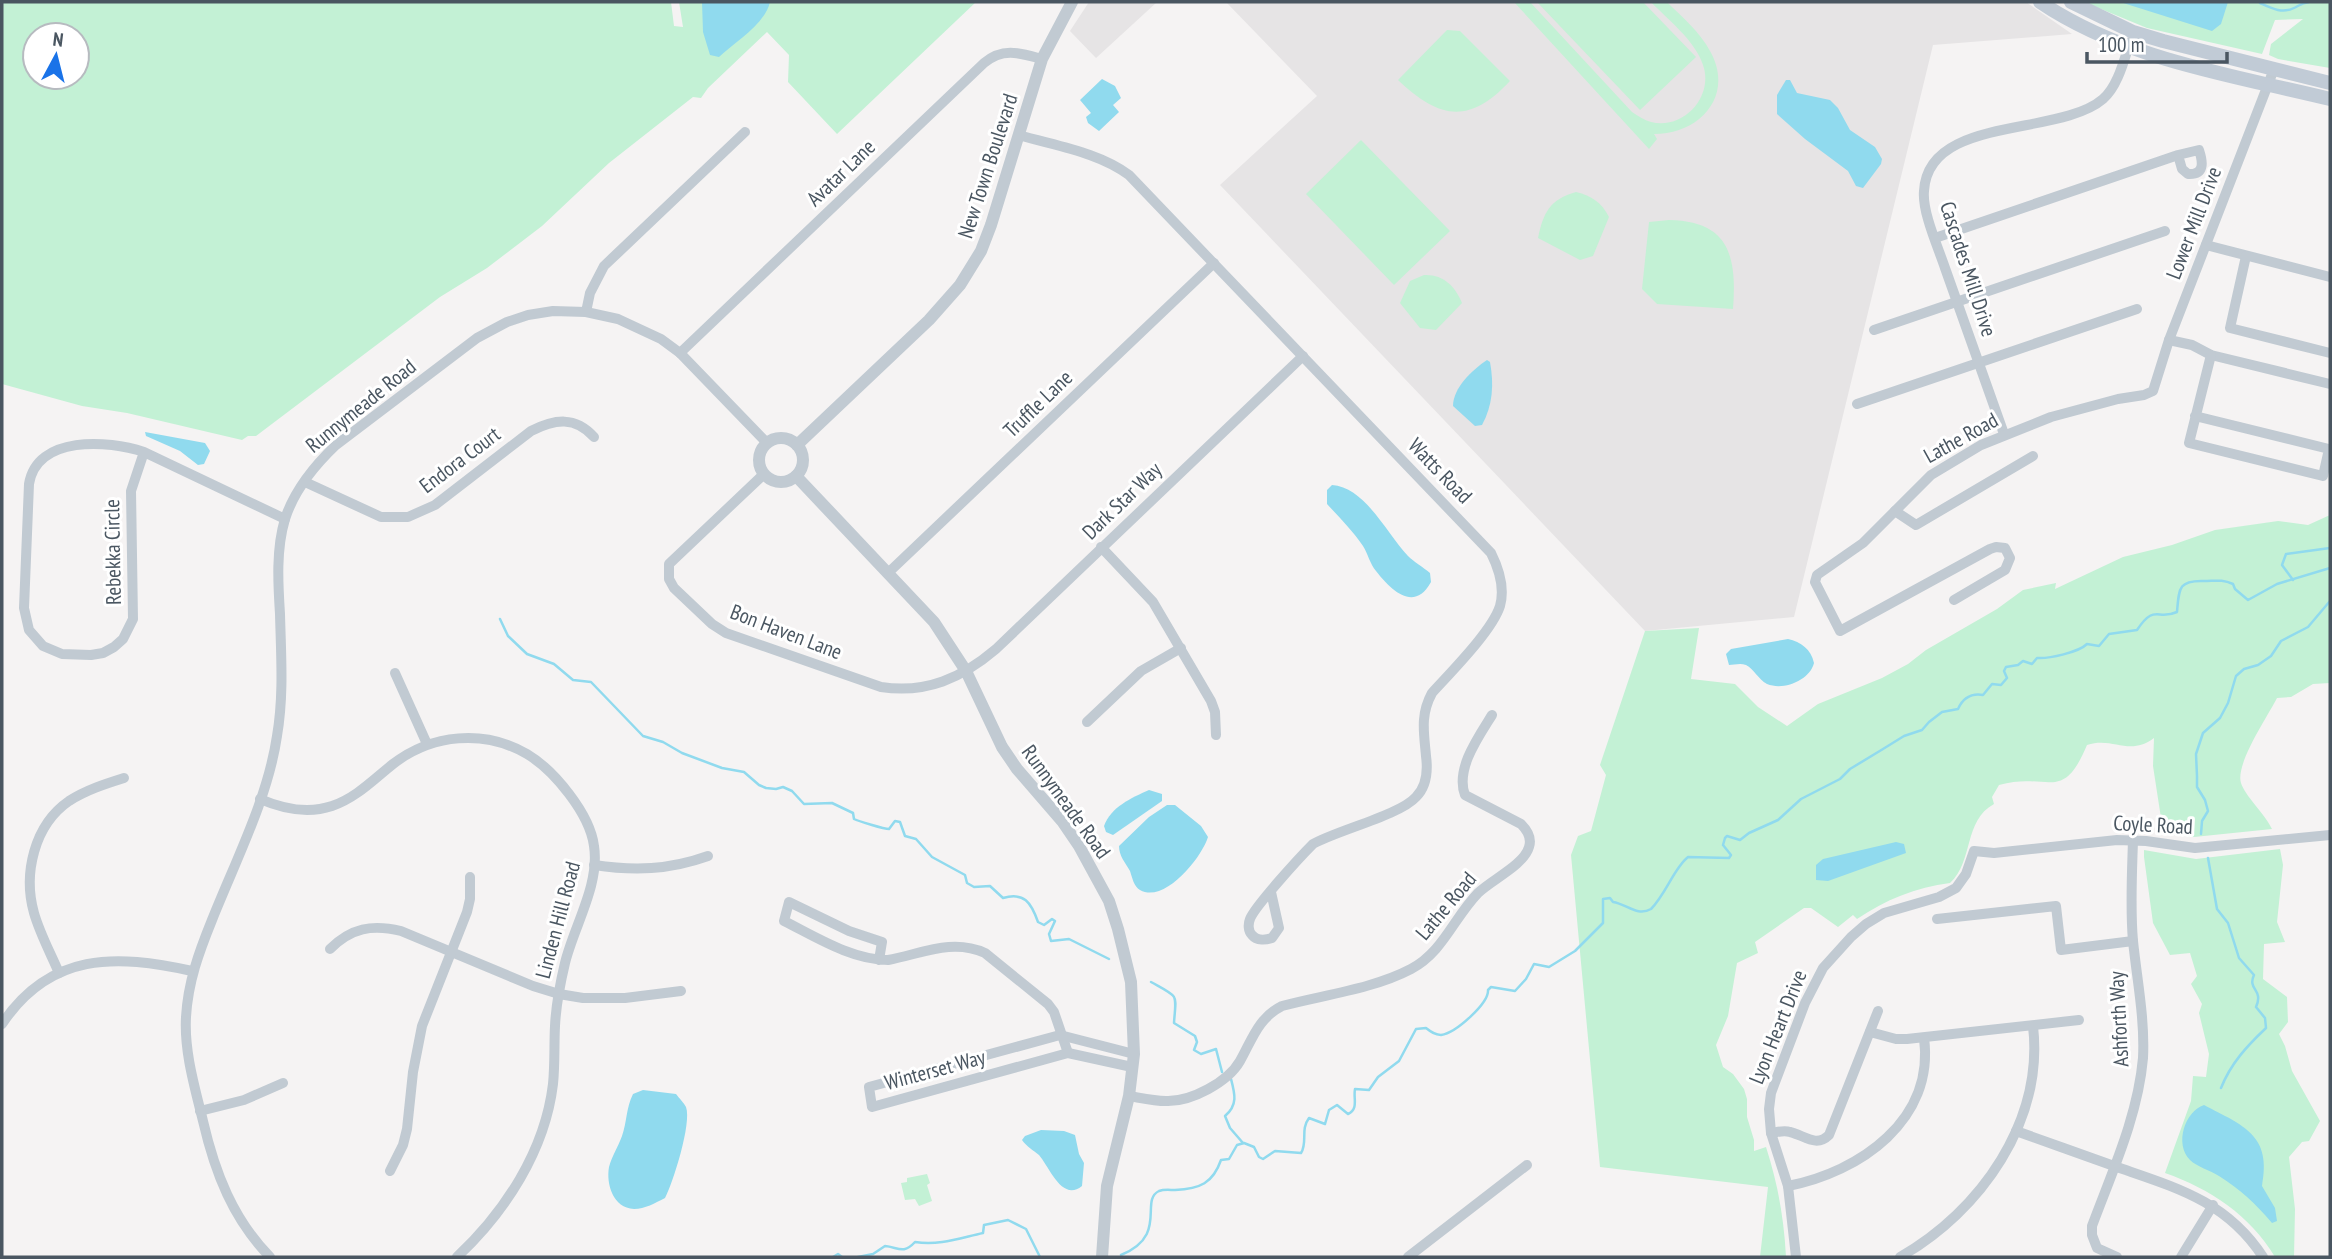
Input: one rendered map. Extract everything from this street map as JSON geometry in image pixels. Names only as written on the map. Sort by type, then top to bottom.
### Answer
[{"type":"main road","points":[[2040,2],[2095,34],[2128,47],[2330,99]]},
{"type":"main road","points":[[2071,2],[2133,32],[2330,83]]},
{"type":"street","name":"New Town Boulevard","points":[[797,445],[929,320],[960,285],[981,251],[1042,59],[1072,2]]},
{"type":"street","name":"Cascades Mill Drive","points":[[2004,434],[1935,238],[1923,192],[1930,168],[1937,158],[1956,144],[2081,111],[2103,100],[2113,86],[2133,32]]},
{"type":"street","name":"Avatar Lane","points":[[680,353],[984,63],[1000,53],[1009,52],[1042,59]]},
{"type":"street","name":"Lower Mill Drive","points":[[2153,391],[2169,340],[2274,69]]},
{"type":"street","points":[[586,312],[590,293],[604,266],[745,132]]},
{"type":"street","name":"Watts Road","points":[[1019,135],[1115,165],[1143,187],[1491,552],[1499,574],[1502,597],[1499,608],[1487,628],[1432,693],[1426,705],[1423,724],[1427,776],[1419,795],[1399,809],[1313,844],[1271,892],[1249,921],[1251,934],[1260,939],[1272,938],[1279,928],[1271,892]]},
{"type":"street","points":[[1935,238],[2178,155]]},
{"type":"street","points":[[1874,330],[2165,231]]},
{"type":"street","points":[[2206,246],[2330,277]]},
{"type":"street","points":[[2246,256],[2230,328],[2330,353]]},
{"type":"street","name":"Truffle Lane","points":[[888,573],[1213,262]]},
{"type":"street","points":[[1857,404],[2137,309]]},
{"type":"street","name":"Runnymeade Road","points":[[192,971],[260,799],[277,737],[281,701],[278,578],[285,519],[319,461],[491,330],[528,315],[553,311],[586,312],[618,319],[661,339],[680,353],[767,443]]},
{"type":"street","points":[[2169,340],[2192,345],[2211,355],[2330,384]]},
{"type":"street","points":[[2196,416],[2329,449],[2323,476],[2189,443],[2211,355]]},
{"type":"street","name":"Dark Star Way","points":[[966,671],[996,649],[1303,356]]},
{"type":"street","name":"Lathe Road","points":[[1954,600],[2005,570],[2010,558],[2005,548],[1990,549],[1840,631],[1815,582],[1817,575],[1863,543],[1931,475],[2004,434],[2080,408],[2144,396],[2153,391]]},
{"type":"street","name":"Endora Court","points":[[305,482],[381,517],[408,517],[435,505],[531,431],[543,425],[566,420],[577,423],[594,437]]},
{"type":"street","points":[[783,438],[797,445],[803,454],[803,462],[796,476],[778,482],[764,474],[759,458],[767,443],[783,438]]},
{"type":"street","name":"Rebekka Circle","points":[[144,452],[131,491],[134,607],[129,631],[114,648],[103,653],[74,656],[52,651],[43,646],[29,630],[24,608],[30,474],[49,452],[68,446],[120,445],[144,452],[285,519]]},
{"type":"street","points":[[1895,511],[1916,525],[2033,456]]},
{"type":"street","name":"Bon Haven Lane","points":[[764,474],[670,564],[669,579],[674,588],[712,624],[726,633],[874,685],[898,689],[930,687],[966,671]]},
{"type":"street","name":"Runnymeade Road","points":[[796,476],[934,622],[966,671],[1002,747],[1017,769],[1062,821],[1109,901],[1131,982],[1134,1054],[1129,1096],[1107,1186],[1102,1257]]},
{"type":"street","points":[[1101,547],[1153,602],[1211,701],[1215,712],[1216,735]]},
{"type":"street","points":[[1087,722],[1141,671],[1181,648]]},
{"type":"street","points":[[395,673],[427,744]]},
{"type":"street","name":"Lathe Road","points":[[1129,1096],[1175,1101],[1213,1086],[1234,1069],[1255,1032],[1272,1012],[1282,1006],[1386,980],[1410,970],[1436,951],[1476,895],[1515,864],[1529,848],[1530,839],[1521,824],[1465,795],[1462,788],[1465,768],[1476,741],[1492,715]]},
{"type":"street","name":"Linden Hill Road","points":[[260,799],[290,810],[333,806],[359,792],[395,763],[427,744],[475,737],[509,744],[546,768],[583,814],[591,830],[595,848],[591,884],[566,961],[559,994],[550,1107],[542,1133],[511,1193],[492,1220],[457,1257]]},
{"type":"street","points":[[59,974],[34,915],[29,878],[32,858],[43,831],[57,811],[87,791],[124,778]]},
{"type":"street","name":"Coyle Road","points":[[1974,850],[1994,853],[2133,840],[2194,848],[2330,835]]},
{"type":"street","name":"Ashforth Way","points":[[2117,1257],[2097,1248],[2092,1226],[2137,1096],[2143,1059],[2144,1038],[2133,941],[2133,840]]},
{"type":"street","name":"Lyon Heart Drive","points":[[1796,1257],[1788,1186],[1771,1133],[1769,1109],[1771,1093],[1805,1003],[1823,968],[1866,924],[1884,913],[1939,897],[1956,888],[1966,874],[1974,850]]},
{"type":"street","points":[[594,865],[641,870],[675,866],[708,856]]},
{"type":"street","points":[[390,1171],[403,1145],[407,1129],[413,1072],[422,1026],[467,912],[470,877]]},
{"type":"street","points":[[879,960],[882,943],[849,931],[789,902],[784,921],[842,948],[879,960],[955,946],[975,949],[996,960],[1018,982],[1048,1004],[1054,1012],[1068,1054]]},
{"type":"street","points":[[1937,919],[2056,906],[2061,950],[2133,941]]},
{"type":"street","points":[[330,949],[351,932],[374,927],[401,930],[533,986],[559,994],[583,998],[625,998],[681,991]]},
{"type":"street","points":[[2,1024],[26,994],[59,974],[95,961],[148,962],[192,971],[186,1034],[210,1151],[226,1195],[255,1241],[270,1257]]},
{"type":"street","points":[[1771,1133],[1787,1130],[1814,1142],[1825,1139],[1832,1129],[1878,1011]]},
{"type":"street","points":[[1870,1032],[1896,1039],[1924,1038],[2079,1020]]},
{"type":"street","points":[[1900,1257],[1938,1232],[1968,1204],[1988,1178],[2016,1131],[2028,1099],[2035,1066],[2033,1026]]},
{"type":"street","name":"Winterset Way","points":[[1132,1068],[1068,1054],[872,1107],[869,1087],[1060,1035],[1134,1054]]},
{"type":"street","points":[[1788,1186],[1812,1181],[1845,1168],[1878,1145],[1892,1131],[1905,1115],[1923,1082],[1926,1069],[1924,1038]]},
{"type":"street","points":[[200,1111],[244,1100],[283,1083]]},
{"type":"street","points":[[2016,1131],[2173,1186],[2213,1205],[2242,1229],[2263,1257]]},
{"type":"street","points":[[1408,1257],[1527,1165]]},
{"type":"street","points":[[2181,1257],[2213,1205]]},
{"type":"shaded area","points":[[1089,2],[1157,2],[1096,58],[1070,31]]},
{"type":"shaded area","points":[[1226,2],[2026,2],[2072,34],[1933,45],[1794,617],[1645,631],[1220,185],[1317,96]]},
{"type":"green space","points":[[2,2],[671,2],[674,26],[683,27],[679,2],[976,2],[837,134],[788,82],[789,55],[767,32],[708,88],[701,98],[693,97],[609,163],[542,226],[487,268],[440,297],[256,436],[248,436],[242,440],[127,413],[82,406],[2,384]]},
{"type":"green space","points":[[1514,2],[1530,2],[1632,112],[1648,121],[1663,123],[1675,121],[1694,108],[1704,88],[1705,77],[1703,65],[1694,47],[1651,2],[1667,2],[1706,44],[1717,67],[1718,83],[1709,109],[1686,127],[1654,134],[1657,139],[1649,149]]},
{"type":"green space","points":[[1537,2],[1643,2],[1696,57],[1640,110]]},
{"type":"green space","points":[[2084,2],[2330,2],[2330,68],[2269,55],[2271,44],[2303,19],[2275,20],[2262,54],[2147,28]]},
{"type":"green space","points":[[1447,30],[1460,31],[1510,81],[1481,105],[1467,110],[1454,112],[1427,103],[1398,80]]},
{"type":"green space","points":[[1361,140],[1450,231],[1394,285],[1306,194]]},
{"type":"green space","points":[[1576,192],[1596,200],[1609,217],[1593,256],[1580,260],[1538,238],[1549,208],[1560,199]]},
{"type":"green space","points":[[1669,220],[1705,227],[1725,245],[1733,273],[1733,309],[1657,304],[1642,289],[1649,222]]},
{"type":"green space","points":[[1424,275],[1448,282],[1462,303],[1436,330],[1420,328],[1400,303],[1410,281]]},
{"type":"green space","points":[[2330,515],[2330,683],[2313,684],[2291,697],[2277,698],[2247,753],[2240,775],[2243,788],[2272,829],[2194,837],[2155,833],[2161,818],[2153,766],[2154,738],[2137,746],[2096,743],[2087,745],[2070,775],[2061,780],[1999,785],[1992,797],[1994,804],[1977,820],[1963,864],[1950,883],[1901,895],[1857,919],[1853,915],[1838,927],[1811,908],[1804,908],[1755,942],[1758,953],[1737,963],[1728,1016],[1716,1045],[1723,1067],[1733,1074],[1744,1089],[1754,1151],[1766,1147],[1780,1202],[1786,1257],[1760,1257],[1768,1187],[1600,1167],[1571,855],[1578,836],[1591,831],[1606,775],[1600,765],[1645,631],[1699,628],[1691,679],[1735,684],[1758,707],[1787,726],[1818,704],[1882,678],[1908,664],[2023,590],[2056,583],[2055,589],[2123,557],[2172,545],[2215,530],[2278,521],[2308,525]]},
{"type":"green space","points":[[2280,849],[2283,865],[2277,922],[2285,942],[2264,944],[2263,979],[2287,997],[2288,1022],[2279,1034],[2292,1071],[2320,1121],[2309,1141],[2302,1142],[2289,1157],[2295,1209],[2294,1257],[2275,1257],[2254,1228],[2228,1205],[2198,1187],[2165,1173],[2191,1101],[2193,1076],[2206,1077],[2209,1054],[2199,1013],[2202,1004],[2191,984],[2197,976],[2190,953],[2170,955],[2153,923],[2144,857],[2144,850],[2196,859]]},
{"type":"green space","points":[[927,1174],[932,1201],[919,1206],[915,1199],[905,1200],[901,1183],[907,1182],[907,1178]]},
{"type":"water","points":[[702,2],[770,2],[756,25],[719,57],[710,55],[703,32]]},
{"type":"water","points":[[2120,2],[2228,2],[2221,24],[2212,31]]},
{"type":"water","points":[[1102,79],[1115,86],[1121,98],[1113,105],[1119,112],[1099,131],[1088,123],[1086,117],[1091,113],[1080,100]]},
{"type":"water","points":[[1786,80],[1790,80],[1797,93],[1830,100],[1838,108],[1850,130],[1875,147],[1882,159],[1881,164],[1863,188],[1856,186],[1848,171],[1777,114],[1777,95]]},
{"type":"water","points":[[1487,360],[1490,362],[1492,394],[1482,425],[1475,426],[1453,406],[1454,399],[1464,380]]},
{"type":"water","points":[[145,432],[205,443],[210,451],[204,464],[198,465],[180,451],[146,436]]},
{"type":"water","points":[[1332,485],[1355,494],[1408,556],[1430,573],[1431,582],[1424,591],[1417,596],[1403,595],[1382,578],[1359,540],[1327,504],[1327,490]]},
{"type":"water","points":[[1788,639],[1805,647],[1814,663],[1802,679],[1788,685],[1774,686],[1764,682],[1746,665],[1729,665],[1726,654],[1731,649]]},
{"type":"water","points":[[1149,790],[1162,794],[1162,801],[1113,835],[1106,832],[1104,826],[1111,813]]},
{"type":"water","points":[[1167,805],[1175,805],[1201,826],[1208,837],[1198,856],[1181,876],[1171,885],[1150,893],[1136,887],[1119,846],[1149,817]]},
{"type":"water","points":[[1896,842],[1904,844],[1906,853],[1828,881],[1816,880],[1816,865],[1823,859]]},
{"type":"water","points":[[643,1090],[676,1094],[686,1107],[687,1115],[677,1167],[665,1198],[646,1207],[634,1209],[627,1208],[616,1200],[608,1174],[624,1131],[633,1094]]},
{"type":"water","points":[[2204,1105],[2243,1126],[2259,1143],[2264,1169],[2262,1186],[2275,1208],[2277,1221],[2272,1223],[2241,1192],[2190,1160],[2185,1153],[2182,1137],[2187,1121],[2197,1108]]},
{"type":"water","points":[[1041,1130],[1064,1131],[1075,1135],[1084,1163],[1082,1186],[1075,1190],[1063,1187],[1039,1155],[1022,1140],[1025,1136]]},
{"type":"waterway","points":[[2260,3],[2277,10],[2290,10],[2309,2]]},
{"type":"waterway","points":[[2293,580],[2282,565],[2286,554],[2330,548]]},
{"type":"waterway","points":[[1121,1255],[1136,1247],[1144,1238],[1149,1229],[1151,1202],[1159,1191],[1192,1188],[1204,1183],[1214,1174],[1221,1160],[1229,1159],[1237,1145],[1244,1143],[1254,1147],[1263,1159],[1275,1151],[1301,1153],[1309,1118],[1325,1124],[1329,1110],[1337,1105],[1348,1114],[1351,1112],[1355,1106],[1355,1089],[1369,1090],[1378,1077],[1399,1061],[1416,1029],[1426,1028],[1439,1035],[1447,1033],[1478,1009],[1491,987],[1515,991],[1534,964],[1549,967],[1575,951],[1603,923],[1603,899],[1610,898],[1613,902],[1641,912],[1651,909],[1688,857],[1729,858],[1731,855],[1723,845],[1727,836],[1740,840],[1778,820],[1801,799],[1840,779],[1850,769],[1904,736],[1922,730],[1942,712],[1958,709],[1965,699],[1983,695],[1992,684],[2001,685],[2007,678],[2004,671],[2006,667],[2018,665],[2023,661],[2032,664],[2037,658],[2064,654],[2087,644],[2099,646],[2109,634],[2137,630],[2152,615],[2177,612],[2180,592],[2189,582],[2229,582],[2248,600],[2277,584],[2330,568]]},
{"type":"waterway","points":[[2201,834],[2202,821],[2208,811],[2197,787],[2196,754],[2203,733],[2220,718],[2228,703],[2236,676],[2244,669],[2258,665],[2271,656],[2281,641],[2308,627],[2330,601]]},
{"type":"waterway","points":[[500,619],[508,636],[527,654],[554,664],[573,680],[591,682],[643,736],[722,768],[744,772],[766,788],[783,787],[792,791],[804,804],[832,803],[853,813],[854,819],[886,829],[895,821],[900,822],[905,836],[916,839],[932,857],[965,875],[967,883],[974,887],[990,886],[1003,898],[1016,896],[1026,900],[1038,922],[1044,925],[1052,919],[1055,921],[1049,934],[1051,941],[1069,939],[1109,959]]},
{"type":"waterway","points":[[2208,858],[2217,909],[2228,923],[2239,958],[2254,975],[2252,984],[2258,997],[2256,1007],[2265,1018],[2266,1028],[2240,1055],[2221,1088]]},
{"type":"waterway","points":[[1151,982],[1174,997],[1174,1023],[1195,1036],[1197,1042],[1194,1050],[1201,1054],[1216,1049],[1222,1072]]},
{"type":"waterway","points":[[1231,1079],[1234,1103],[1225,1116],[1230,1128],[1243,1143]]},
{"type":"waterway","points":[[858,1257],[873,1254],[885,1246],[904,1249],[915,1242],[941,1242],[983,1233],[984,1225],[1008,1220],[1026,1229],[1040,1257]]},
{"type":"waterway","points":[[833,1257],[838,1254],[842,1257]]}]
